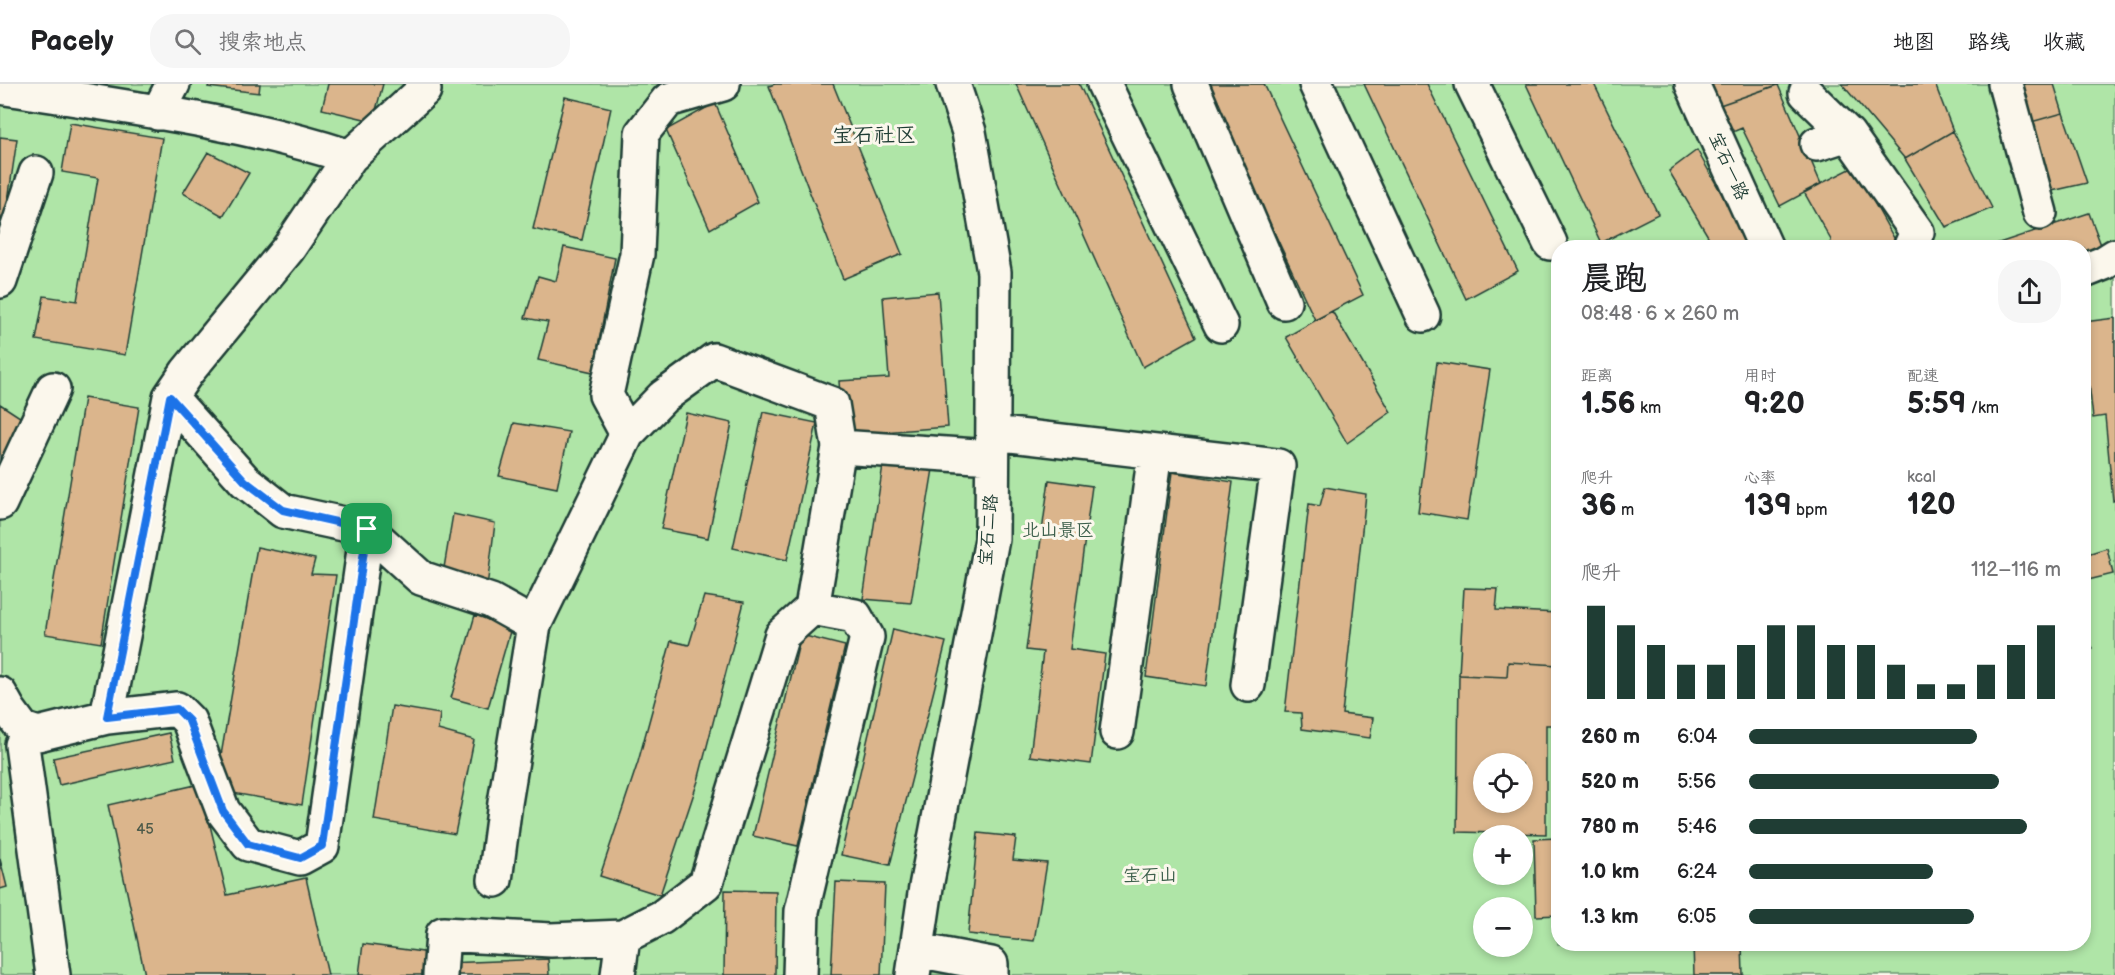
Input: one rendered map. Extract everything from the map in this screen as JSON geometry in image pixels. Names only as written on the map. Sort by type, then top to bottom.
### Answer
[{"type":"street","points":[[158,113],[173,84]]},
{"type":"street","points":[[627,434],[606,395],[637,254],[642,133],[668,100],[723,84]]},
{"type":"street","points":[[1104,84],[1221,325]]},
{"type":"street","points":[[1191,84],[1284,302]]},
{"type":"street","points":[[1317,84],[1423,315]]},
{"type":"street","points":[[1472,84],[1550,243]]},
{"type":"street","name":"宝石一路","points":[[1692,84],[1762,240]]},
{"type":"street","points":[[2005,84],[2040,213]]},
{"type":"street","name":"宝石二路","points":[[915,962],[926,887],[992,539],[994,272],[969,132],[958,86]]},
{"type":"street","points":[[21,87],[217,123],[326,149],[350,157]]},
{"type":"street","points":[[107,717],[170,397],[187,372],[288,249],[350,157],[424,90]]},
{"type":"street","points":[[1806,93],[1848,134],[1917,232],[1914,240]]},
{"type":"street","points":[[1817,144],[1848,134]]},
{"type":"street","points":[[0,281],[36,173]]},
{"type":"street","points":[[2091,268],[2115,256]]},
{"type":"street","points":[[440,975],[442,934],[551,940],[623,936],[662,917],[706,883],[782,635],[812,608],[839,447],[832,404],[714,360],[663,397],[627,434],[534,625],[495,879]]},
{"type":"street","points":[[0,503],[53,389]]},
{"type":"street","points":[[170,397],[245,481],[283,510],[367,529],[421,578],[491,601],[534,625]]},
{"type":"street","points":[[839,447],[992,445],[1155,452],[1278,466],[1248,685]]},
{"type":"street","points":[[1117,732],[1155,452]]},
{"type":"street","points":[[0,694],[23,729],[38,734],[107,717],[177,709],[189,721],[223,811],[248,844],[300,858],[322,846],[367,529]]},
{"type":"street","points":[[800,975],[802,911],[867,637],[855,616],[812,608]]},
{"type":"street","points":[[22,745],[53,975]]},
{"type":"street","points":[[618,975],[623,936]]},
{"type":"street","points":[[915,962],[991,964],[992,975]]},
{"type":"green space","name":"北山景区","points":[[0,84],[2115,84],[2115,975],[0,975]]},
{"type":"building","points":[[209,84],[260,84],[259,93],[208,87]]},
{"type":"building","points":[[328,84],[383,84],[373,121],[322,109]]},
{"type":"building","points":[[775,84],[833,84],[902,254],[843,279],[769,86]]},
{"type":"building","points":[[1016,84],[1079,84],[1196,337],[1143,367]]},
{"type":"building","points":[[1205,84],[1264,84],[1363,295],[1315,320]]},
{"type":"building","points":[[1364,84],[1427,84],[1518,271],[1466,299]]},
{"type":"building","points":[[1526,84],[1594,84],[1658,214],[1607,240],[1600,240]]},
{"type":"building","points":[[1706,84],[1780,84],[1717,106]]},
{"type":"building","points":[[1842,84],[1935,84],[1953,131],[1905,159]]},
{"type":"building","points":[[2013,84],[2054,84],[2063,113],[2024,124]]},
{"type":"building","points":[[1778,85],[1821,184],[1780,206],[1742,128],[1728,134],[1717,106]]},
{"type":"building","points":[[565,97],[611,108],[582,240],[533,229]]},
{"type":"building","points":[[715,103],[758,202],[710,229],[666,130]]},
{"type":"building","points":[[2063,113],[2087,183],[2043,193],[2024,124]]},
{"type":"building","points":[[70,123],[162,138],[125,355],[36,340],[44,296],[77,301],[98,178],[62,172]]},
{"type":"building","points":[[1953,131],[1992,208],[1946,227],[1905,159]]},
{"type":"building","points":[[0,137],[17,139],[0,255]]},
{"type":"building","points":[[1697,150],[1748,240],[1710,240],[1669,171]]},
{"type":"building","points":[[208,152],[249,173],[223,216],[183,193]]},
{"type":"building","points":[[1854,167],[1895,240],[1831,240],[1804,192]]},
{"type":"building","points":[[2089,213],[2104,253],[2091,258],[2091,240],[2008,240]]},
{"type":"building","points":[[564,247],[615,258],[593,372],[538,360],[548,322],[525,318],[538,276],[556,281]]},
{"type":"building","points":[[938,292],[948,427],[843,435],[839,381],[889,378],[883,297]]},
{"type":"building","points":[[1332,311],[1391,412],[1347,443],[1286,337]]},
{"type":"building","points":[[2115,318],[2115,500],[2113,501],[2105,416],[2093,418],[2091,321]]},
{"type":"building","points":[[1437,362],[1490,370],[1467,520],[1418,512]]},
{"type":"building","points":[[84,398],[139,407],[101,643],[45,634]]},
{"type":"building","points":[[0,404],[26,421],[0,462]]},
{"type":"building","points":[[763,412],[817,423],[787,560],[733,548]]},
{"type":"building","points":[[686,413],[732,423],[708,538],[661,529]]},
{"type":"building","points":[[514,423],[569,432],[557,488],[499,476]]},
{"type":"building","points":[[883,465],[933,469],[911,603],[863,599]]},
{"type":"building","points":[[1172,472],[1233,482],[1206,686],[1146,677]]},
{"type":"building","points":[[1049,480],[1092,486],[1070,649],[1105,654],[1091,764],[1030,756],[1043,652],[1026,650]]},
{"type":"building","points":[[1325,487],[1366,494],[1342,714],[1373,718],[1370,738],[1302,729],[1301,713],[1285,712],[1309,504],[1320,506]]},
{"type":"building","points":[[453,514],[495,523],[487,587],[442,580]]},
{"type":"building","points":[[257,547],[315,559],[311,574],[336,575],[302,805],[215,790]]},
{"type":"building","points":[[2107,548],[2113,574],[2091,579],[2091,553]]},
{"type":"building","points":[[1464,588],[1498,589],[1496,610],[1551,613],[1551,665],[1508,662],[1507,677],[1459,675]]},
{"type":"building","points":[[704,596],[744,602],[698,781],[660,895],[600,876],[638,762],[671,641],[689,645]]},
{"type":"building","points":[[475,615],[511,628],[488,708],[451,698]]},
{"type":"building","points":[[893,629],[946,642],[890,865],[841,855]]},
{"type":"building","points":[[801,635],[845,646],[798,846],[753,836]]},
{"type":"building","points":[[1508,662],[1551,665],[1551,725],[1546,725],[1546,834],[1533,834],[1533,825],[1473,825],[1473,832],[1457,832],[1459,675],[1507,677]]},
{"type":"building","points":[[392,706],[440,714],[438,730],[474,740],[455,834],[374,820]]},
{"type":"building","points":[[169,733],[175,759],[59,785],[53,758]]},
{"type":"building","points":[[200,784],[227,895],[306,878],[328,975],[145,975],[108,805]]},
{"type":"building","points":[[978,833],[1016,837],[1013,860],[1047,863],[1034,941],[968,934]]},
{"type":"building","points":[[1551,838],[1551,915],[1536,916],[1534,839]]},
{"type":"building","points":[[0,859],[7,887],[0,889]]},
{"type":"building","points":[[836,882],[885,884],[881,975],[831,975]]},
{"type":"building","points":[[725,890],[776,891],[775,975],[724,975]]},
{"type":"building","points":[[363,944],[430,953],[427,975],[359,975]]},
{"type":"building","points":[[1693,951],[1742,951],[1743,975],[1694,975]]},
{"type":"building","points":[[548,959],[549,975],[447,975],[446,963]]},
{"type":"district","name":"宝石社区","points":[[874,135]]},
{"type":"route","points":[[170,397],[245,481],[283,510],[367,529],[322,846],[300,858],[248,844],[223,811],[189,721],[177,709],[107,717],[170,397]]},
{"type":"park label","name":"宝石山","points":[[1150,875]]}]
